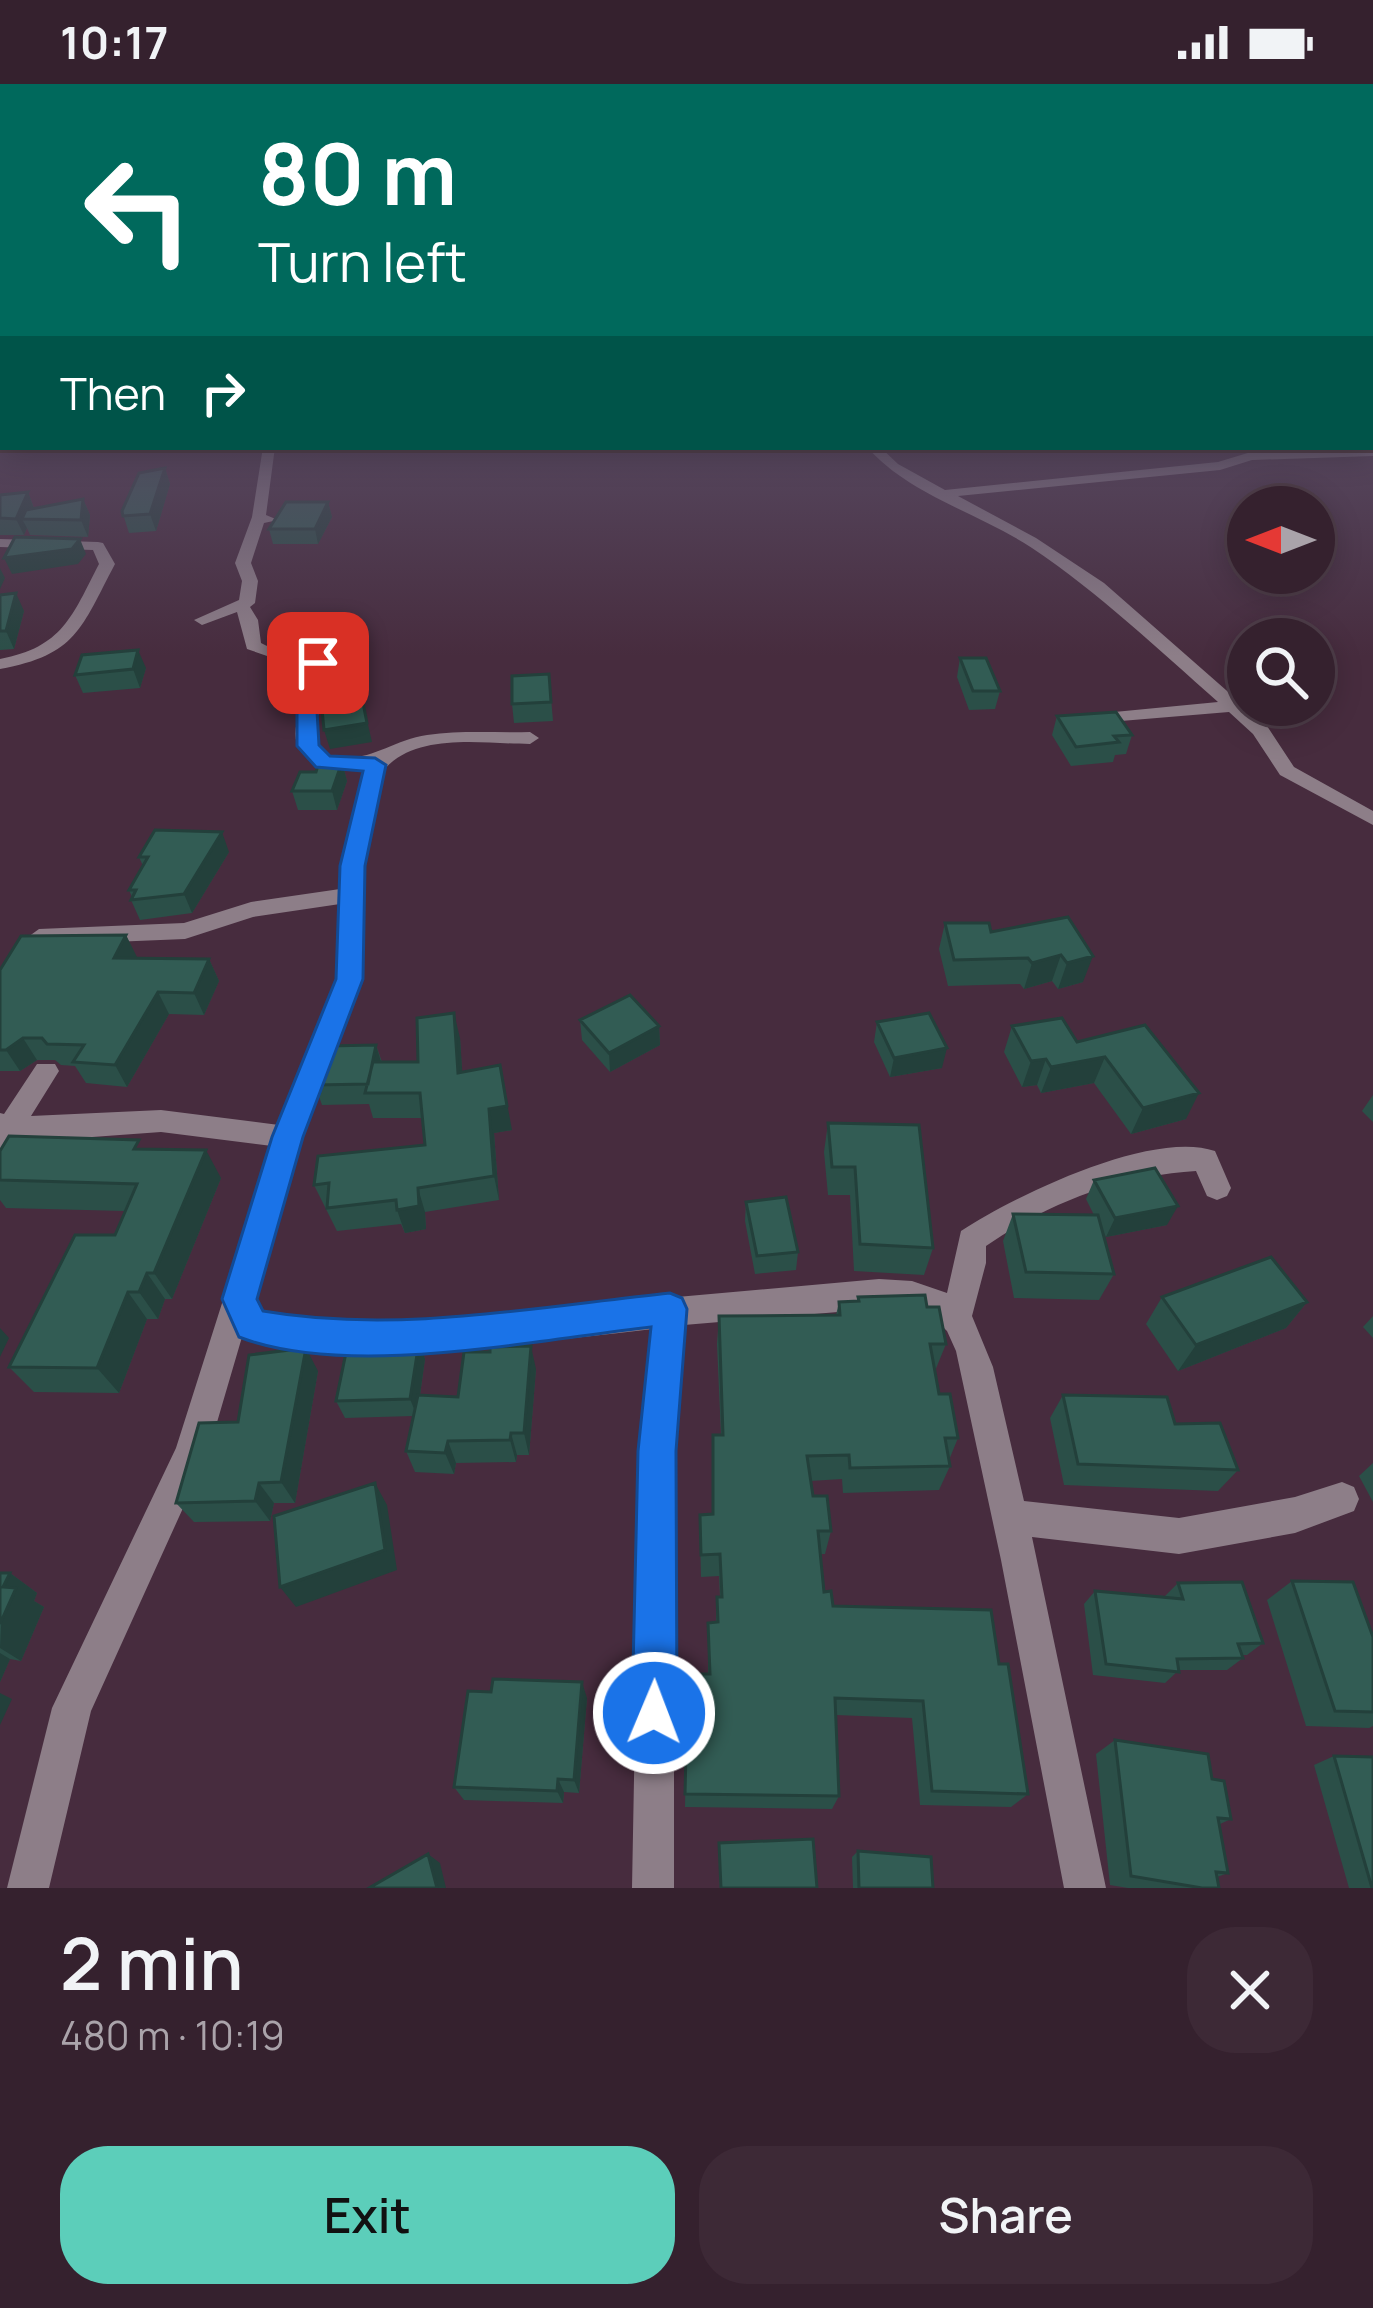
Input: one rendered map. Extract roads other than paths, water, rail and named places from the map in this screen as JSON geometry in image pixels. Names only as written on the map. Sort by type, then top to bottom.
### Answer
[{"type":"street","points":[[202,620],[242,607],[251,590],[243,563],[263,487]]},
{"type":"street","points":[[930,487],[1031,541],[1098,586],[1227,703]]},
{"type":"street","points":[[942,494],[1010,487]]},
{"type":"street","points":[[259,517],[279,522]]},
{"type":"street","points":[[0,543],[98,546],[107,565],[68,638],[54,652],[0,664]]},
{"type":"street","points":[[242,607],[250,620],[253,645],[271,658],[318,663],[332,674],[307,711],[306,736],[316,756],[324,763],[375,765]]},
{"type":"street","points":[[1104,719],[1227,706]]},
{"type":"street","points":[[1255,726],[1287,771],[1373,819]]},
{"type":"street","points":[[28,1888],[72,1708],[190,1453],[220,1364],[245,1312],[288,1137],[349,979],[350,895],[375,765],[379,757],[410,743],[530,738]]},
{"type":"street","points":[[39,937],[184,931],[251,910],[350,895]]},
{"type":"street","points":[[3,1130],[46,1071]]},
{"type":"street","points":[[3,1130],[161,1121],[288,1137]]},
{"type":"street","points":[[956,1317],[971,1263],[971,1240],[1046,1196],[1157,1160],[1205,1159],[1217,1187]]},
{"type":"street","points":[[245,1312],[323,1338],[440,1334],[670,1309],[911,1295],[956,1317],[970,1347],[1010,1517],[1085,1888]]},
{"type":"street","points":[[652,1888],[657,1451],[670,1309]]},
{"type":"street","points":[[1010,1517],[1179,1536],[1295,1515],[1342,1498]]}]
